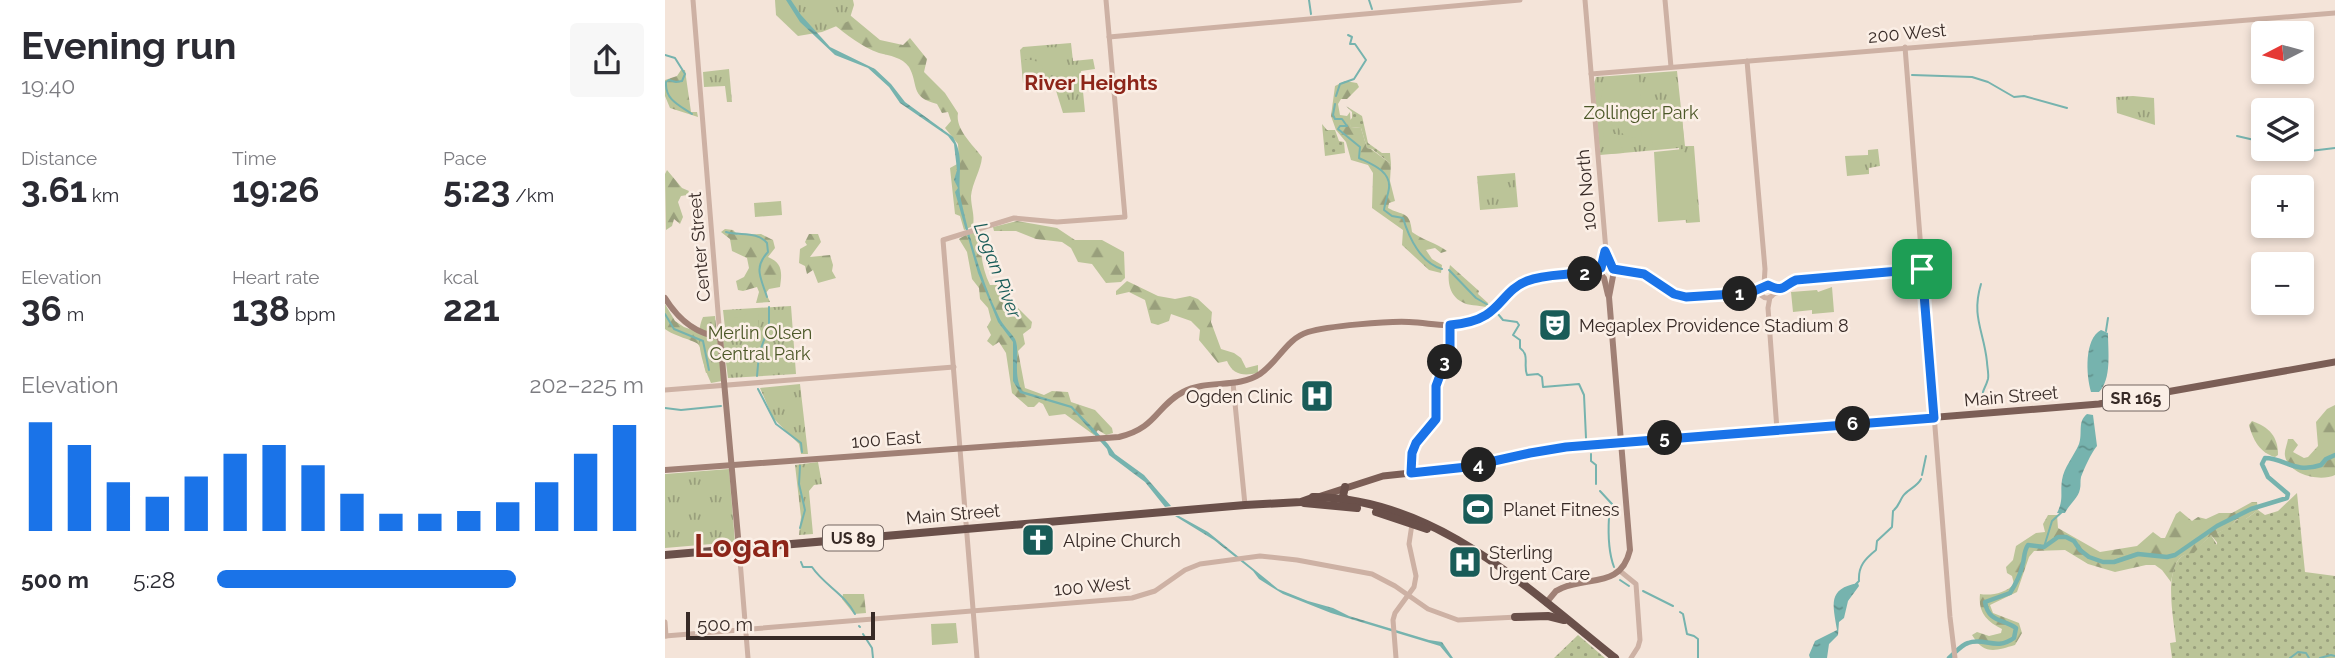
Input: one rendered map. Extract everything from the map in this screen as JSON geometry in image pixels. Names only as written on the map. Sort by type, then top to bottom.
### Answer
[{"type":"highway","points":[[1345,487],[1343,496],[1347,501]]},
{"type":"highway","name":"Main Street","points":[[1245,505],[1256,501],[1315,497]]},
{"type":"highway","name":"Main Street","points":[[665,555],[1301,502],[1315,497]]},
{"type":"highway","name":"US 89","points":[[1315,497],[1394,511],[1434,526],[1483,554],[1615,658]]},
{"type":"highway","name":"US 89","points":[[1301,502],[1368,509],[1440,531]]},
{"type":"highway","points":[[1515,617],[1548,616],[1568,621]]},
{"type":"main road","name":"100 East","points":[[665,470],[1127,435],[1146,426],[1183,391],[1248,380],[1261,374],[1293,340],[1313,331],[1402,322],[1433,326],[1472,321],[1487,314],[1511,288],[1529,280],[1607,272]]},
{"type":"main road","name":"100 North","points":[[1607,272],[1629,541],[1627,559],[1620,570]]},
{"type":"main road","points":[[665,298],[679,319],[709,335],[720,337]]},
{"type":"main road","name":"Center Street","points":[[720,337],[739,548]]},
{"type":"main road","name":"Main Street","points":[[1315,497],[1366,480],[1467,467],[1542,451],[1621,442],[2099,404],[2335,362]]},
{"type":"main road","name":"100 West","points":[[1546,603],[1562,588],[1606,579],[1620,570]]},
{"type":"street","name":"Center Street","points":[[693,0],[720,337]]},
{"type":"street","points":[[978,658],[943,240],[1014,218],[1057,222],[1125,217],[1106,0]]},
{"type":"street","points":[[1109,37],[1520,0]]},
{"type":"street","name":"100 North","points":[[1585,0],[1607,272]]},
{"type":"street","points":[[1665,0],[1671,67]]},
{"type":"street","name":"200 West","points":[[1591,74],[2335,13]]},
{"type":"street","points":[[1905,47],[1955,658]]},
{"type":"street","points":[[1747,61],[1777,429]]},
{"type":"street","points":[[1607,272],[1629,271],[1644,274],[1674,294],[1686,297],[1767,291],[1786,288],[1796,280],[1922,269]]},
{"type":"street","points":[[1411,473],[1412,453],[1416,443],[1436,419],[1436,386],[1450,348],[1450,325]]},
{"type":"street","points":[[665,390],[954,367]]},
{"type":"street","points":[[1233,383],[1245,505]]},
{"type":"street","points":[[1396,658],[1393,635],[1395,613],[1414,587],[1416,576],[1409,544],[1412,524]]},
{"type":"street","name":"Center Street","points":[[739,548],[748,658]]},
{"type":"street","name":"100 West","points":[[666,636],[1139,596],[1162,588],[1185,570],[1200,564],[1250,556],[1297,560],[1372,574],[1395,586],[1427,609],[1458,620],[1538,614],[1546,603]]},
{"type":"street","points":[[1620,570],[1636,584],[1640,640],[1631,658]]},
{"type":"street","points":[[665,622],[666,636]]},
{"type":"green space","points":[[775,0],[853,0],[854,5],[849,21],[822,32],[798,36],[776,15]]},
{"type":"green space","points":[[845,11],[880,40],[903,45],[910,38],[927,59],[924,72],[945,93],[958,113],[962,131],[982,157],[971,196],[973,226],[964,230],[960,216],[955,214],[950,168],[959,163],[958,144],[945,128],[951,121],[948,112],[942,113],[937,104],[918,94],[912,73],[903,61],[867,47],[832,23]]},
{"type":"green space","points":[[1071,43],[1073,61],[1093,59],[1095,69],[1081,71],[1085,112],[1063,113],[1053,81],[1023,83],[1020,50],[1023,47]]},
{"type":"green space","points":[[1022,60],[1034,60],[1042,66],[1045,80],[1024,81]]},
{"type":"green space","points":[[729,69],[732,102],[727,102],[725,86],[704,87],[703,72]]},
{"type":"green space","points":[[681,70],[685,70],[691,112],[697,112],[698,117],[670,108],[665,96],[665,80],[677,76]]},
{"type":"green space","name":"Zollinger Park","points":[[1677,71],[1685,146],[1694,146],[1700,222],[1686,223],[1679,148],[1600,155],[1594,84],[1596,77]]},
{"type":"green space","points":[[1639,76],[1642,111],[1638,114],[1642,138],[1627,136],[1618,128],[1616,118],[1629,115],[1601,117],[1601,96],[1607,84],[1618,79]]},
{"type":"green space","points":[[1345,81],[1357,83],[1359,87],[1347,99],[1341,99],[1338,104],[1340,115],[1347,116],[1350,112],[1351,127],[1361,128],[1367,148],[1391,164],[1390,181],[1395,201],[1389,203],[1388,208],[1407,217],[1412,232],[1447,251],[1441,253],[1435,248],[1426,250],[1432,259],[1442,265],[1441,273],[1429,270],[1402,245],[1403,230],[1372,208],[1373,173],[1368,165],[1351,160],[1346,142],[1336,130],[1331,116],[1335,86]]},
{"type":"green space","points":[[2116,97],[2154,98],[2155,125],[2117,113]]},
{"type":"green space","points":[[1346,106],[1362,116],[1368,143],[1382,153],[1390,153],[1391,164],[1367,148],[1361,128],[1351,127],[1349,121],[1352,112]]},
{"type":"green space","points":[[1682,117],[1684,141],[1678,147],[1653,149],[1650,124],[1653,121]]},
{"type":"green space","points":[[1608,119],[1613,124],[1610,134],[1617,134],[1624,153],[1606,154],[1602,122]]},
{"type":"green space","points":[[1322,124],[1327,130],[1335,130],[1339,141],[1344,142],[1345,153],[1325,156]]},
{"type":"green space","points":[[1683,149],[1684,155],[1692,154],[1693,169],[1685,171],[1694,171],[1698,219],[1658,222],[1654,152]]},
{"type":"green space","points":[[1878,149],[1880,166],[1869,168],[1869,174],[1847,176],[1845,156],[1868,155],[1868,150]]},
{"type":"green space","points":[[667,170],[682,188],[689,191],[687,195],[681,196],[678,202],[683,217],[680,224],[674,219],[672,226],[666,230],[665,174]]},
{"type":"green space","points":[[1515,173],[1518,207],[1480,210],[1477,176]]},
{"type":"green space","points":[[781,201],[782,215],[755,217],[754,203]]},
{"type":"green space","points":[[1017,221],[1057,228],[1075,240],[1102,240],[1124,252],[1125,278],[1121,282],[1106,283],[1092,264],[1078,262],[1071,248],[1062,242],[1036,239],[1016,231],[994,231],[993,227]]},
{"type":"green space","points":[[725,229],[733,230],[738,235],[761,234],[773,240],[775,248],[768,257],[779,265],[781,277],[780,287],[769,289],[766,293],[770,302],[756,303],[759,292],[757,287],[738,290],[736,281],[744,277],[749,268],[747,258],[732,251],[730,239],[721,232]]},
{"type":"green space","points":[[985,231],[989,234],[981,238],[982,256],[990,285],[997,285],[1007,298],[1007,310],[1010,312],[1016,306],[1032,322],[1031,328],[1023,334],[1025,344],[1018,351],[1025,388],[1044,395],[1052,391],[1068,392],[1071,402],[1095,410],[1112,428],[1113,433],[1106,435],[1098,430],[1094,435],[1065,414],[1049,416],[1043,404],[1039,402],[1034,407],[1028,407],[1012,393],[1006,353],[999,342],[993,346],[987,341],[991,335],[987,327],[991,320],[988,308],[980,299],[979,288],[972,279],[967,252],[959,239],[970,232]]},
{"type":"green space","points":[[809,234],[818,234],[821,242],[810,257],[830,255],[832,271],[836,278],[818,283],[813,270],[807,274],[805,266],[799,263],[800,249],[807,245],[805,242]]},
{"type":"green space","points":[[1450,265],[1479,291],[1478,294],[1488,303],[1486,307],[1470,305],[1457,299],[1451,291]]},
{"type":"green space","points":[[1127,281],[1158,296],[1175,299],[1190,296],[1198,299],[1212,312],[1211,322],[1221,349],[1241,358],[1246,368],[1258,365],[1258,373],[1239,373],[1232,369],[1227,361],[1218,363],[1199,340],[1200,330],[1191,321],[1171,314],[1169,321],[1158,325],[1151,323],[1145,300],[1129,292],[1116,295],[1116,291]]},
{"type":"green space","points":[[1832,287],[1834,312],[1793,312],[1791,292],[1818,292]]},
{"type":"green space","points":[[665,304],[675,321],[703,337],[712,373],[706,373],[698,344],[665,329]]},
{"type":"green space","name":"Merlin Olsen Central Park","points":[[791,306],[796,374],[728,378],[723,340],[726,337],[723,310]]},
{"type":"green space","points":[[758,314],[759,331],[730,335],[729,318]]},
{"type":"green space","points":[[715,316],[722,381],[711,383],[702,359],[699,333],[703,317]]},
{"type":"green space","points":[[800,384],[808,454],[801,454],[799,444],[773,418],[760,388]]},
{"type":"green space","points":[[2335,405],[2335,475],[2314,477],[2292,468],[2285,456],[2288,439],[2293,439],[2298,445],[2293,452],[2304,458],[2308,457],[2318,446],[2316,422],[2327,409]]},
{"type":"green space","points":[[2252,421],[2271,433],[2278,455],[2270,455],[2258,445],[2249,425]]},
{"type":"green space","points":[[818,462],[822,484],[814,485],[809,491],[813,534],[799,535],[801,517],[795,465]]},
{"type":"green space","points":[[729,469],[735,542],[665,548],[665,474]]},
{"type":"green space","points":[[2297,493],[2305,572],[2335,576],[2335,658],[2172,658],[2170,643],[2176,642],[2171,589],[2176,564],[2183,555],[2194,552],[2211,535],[2217,545],[2217,533],[2238,519],[2246,519],[2258,510],[2265,515],[2278,511]]},
{"type":"green space","points":[[2257,502],[2258,510],[2246,519],[2237,519],[2229,528],[2217,533],[2221,540],[2220,546],[2211,535],[2194,553],[2180,558],[2171,582],[2155,565],[2115,572],[2088,564],[2065,550],[2034,551],[2029,557],[2017,592],[1990,605],[1993,613],[2019,623],[2022,633],[2015,645],[2002,649],[1986,649],[1972,635],[1977,632],[1989,636],[2001,633],[2002,629],[1987,619],[1982,611],[1980,594],[1998,593],[2014,584],[2006,567],[2013,560],[2016,546],[2036,533],[2045,532],[2043,524],[2048,515],[2057,515],[2058,528],[2100,552],[2137,546],[2153,532],[2165,538],[2180,511],[2192,521],[2198,517],[2206,519],[2219,513],[2232,513]]},
{"type":"green space","points":[[843,594],[864,594],[866,613],[854,614],[842,599]]},
{"type":"green space","points":[[956,623],[958,643],[932,645],[931,624]]},
{"type":"green space","points":[[1578,635],[1605,658],[1554,658]]},
{"type":"water","points":[[786,0],[791,0],[830,47],[875,69],[905,102],[953,137],[959,153],[961,200],[972,244],[993,303],[1017,344],[1018,377],[1022,391],[1072,406],[1115,454],[1144,475],[1171,506],[1165,507],[1145,482],[1109,455],[1107,449],[1071,408],[1020,393],[1013,381],[1013,342],[998,322],[978,273],[955,192],[958,188],[954,180],[957,170],[954,144],[948,136],[900,103],[889,87],[868,68],[835,55],[800,22]]},
{"type":"water","points":[[2101,330],[2108,333],[2108,372],[2099,392],[2091,392],[2087,367],[2089,349],[2095,335]]},
{"type":"water","points":[[2087,414],[2093,415],[2097,446],[2082,474],[2077,496],[2065,513],[2057,513],[2063,475],[2079,444],[2081,424]]},
{"type":"water","points":[[1175,516],[1208,532],[1278,589],[1349,616],[1442,642],[1453,658],[1440,646],[1331,613],[1283,594],[1259,579],[1253,571],[1214,540]]},
{"type":"water","points":[[1858,583],[1859,586],[1848,601],[1844,618],[1839,622],[1838,635],[1829,644],[1827,658],[1810,658],[1815,641],[1837,630],[1834,599],[1837,594],[1841,589]]},
{"type":"waterway","points":[[1309,0],[1311,14]]},
{"type":"waterway","points":[[1369,0],[1372,9]]},
{"type":"waterway","points":[[1336,96],[1340,84],[1354,79],[1366,60],[1355,44],[1350,44],[1352,37],[1348,35]]},
{"type":"waterway","points":[[665,55],[675,58],[685,74],[682,81],[666,82],[668,93],[692,114]]},
{"type":"waterway","points":[[1912,75],[1972,77],[1988,82],[2014,97],[2024,96],[2067,108]]},
{"type":"waterway","points":[[1335,104],[1335,119],[1342,119],[1347,126],[1340,126],[1338,129],[1360,147],[1359,158],[1379,169],[1387,177],[1389,188],[1384,210],[1392,216],[1403,218],[1412,241],[1422,256],[1442,269]]},
{"type":"waterway","points":[[2237,136],[2251,139]]},
{"type":"waterway","points":[[2314,151],[2335,148]]},
{"type":"waterway","points":[[726,232],[754,235],[767,243],[768,252],[760,268],[767,297]]},
{"type":"waterway","points":[[1449,270],[1476,298],[1488,305]]},
{"type":"waterway","points":[[1981,284],[1977,306],[1988,375],[1983,393],[1984,405]]},
{"type":"waterway","points":[[757,376],[759,354],[769,326],[769,307]]},
{"type":"waterway","points":[[665,314],[674,329],[703,341],[709,370]]},
{"type":"waterway","points":[[1498,314],[1503,320],[1517,322],[1519,325],[1513,335],[1520,340],[1520,348],[1526,357],[1527,375],[1538,374],[1542,377],[1543,387],[1579,384],[1584,395],[1586,438]]},
{"type":"waterway","points":[[2106,331],[2108,318]]},
{"type":"waterway","points":[[758,389],[776,424],[801,443],[802,452]]},
{"type":"waterway","points":[[665,408],[681,410],[721,406]]},
{"type":"waterway","points":[[1591,454],[1591,461],[1596,465],[1596,484]]},
{"type":"waterway","points":[[1949,658],[1968,643],[1996,644],[2014,638],[2016,628],[1993,617],[1985,602],[2010,593],[2020,574],[2028,545],[2044,547],[2058,537],[2066,537],[2074,541],[2089,557],[2103,562],[2114,562],[2138,554],[2167,557],[2175,555],[2217,526],[2251,509],[2287,498],[2288,494],[2268,477],[2262,464],[2265,458],[2304,468],[2321,465],[2335,455]]},
{"type":"waterway","points":[[1922,475],[1926,456]]},
{"type":"waterway","points":[[800,466],[799,484],[805,510],[800,528]]},
{"type":"waterway","points":[[1856,584],[1863,563],[1876,550],[1877,541],[1892,527],[1893,511],[1905,494],[1921,479]]},
{"type":"waterway","points":[[1600,491],[1612,504],[1611,510]]},
{"type":"waterway","points":[[2044,547],[2052,521],[2063,511]]},
{"type":"waterway","points":[[1609,517],[1609,542],[1614,567]]},
{"type":"waterway","points":[[801,562],[803,567],[812,567],[846,601],[855,614]]},
{"type":"waterway","points":[[1620,580],[1629,586]]},
{"type":"waterway","points":[[1643,591],[1673,606]]},
{"type":"waterway","points":[[1680,612],[1683,614],[1687,634],[1698,639],[1698,658]]},
{"type":"waterway","points":[[863,634],[872,648],[873,658]]},
{"type":"waterway","points":[[2290,658],[2298,652],[2306,653],[2309,658]]},
{"type":"waterway","points":[[2320,658],[2335,656]]},
{"type":"place","name":"Megaplex Providence Stadium 8","points":[[1555,325]]},
{"type":"place","name":"Ogden Clinic","points":[[1317,396]]},
{"type":"place","name":"Planet Fitness","points":[[1478,509]]},
{"type":"place","name":"Alpine Church","points":[[1038,540]]},
{"type":"place","name":"Sterling Urgent Care","points":[[1465,562]]},
{"type":"district","name":"River Heights","points":[[1091,82]]},
{"type":"district","name":"Logan","points":[[742,545]]},
{"type":"route","points":[[1605,251],[1613,269],[1644,274],[1674,294],[1693,298],[1750,293],[1764,285],[1786,288],[1796,280],[1922,269],[1934,418],[1566,447],[1467,467],[1411,473],[1412,453],[1416,443],[1436,419],[1436,386],[1450,348],[1450,325],[1479,319],[1493,309],[1511,288],[1529,280],[1585,274],[1601,268],[1605,251]]},
{"type":"water label","name":"Logan River","points":[[998,270]]}]
